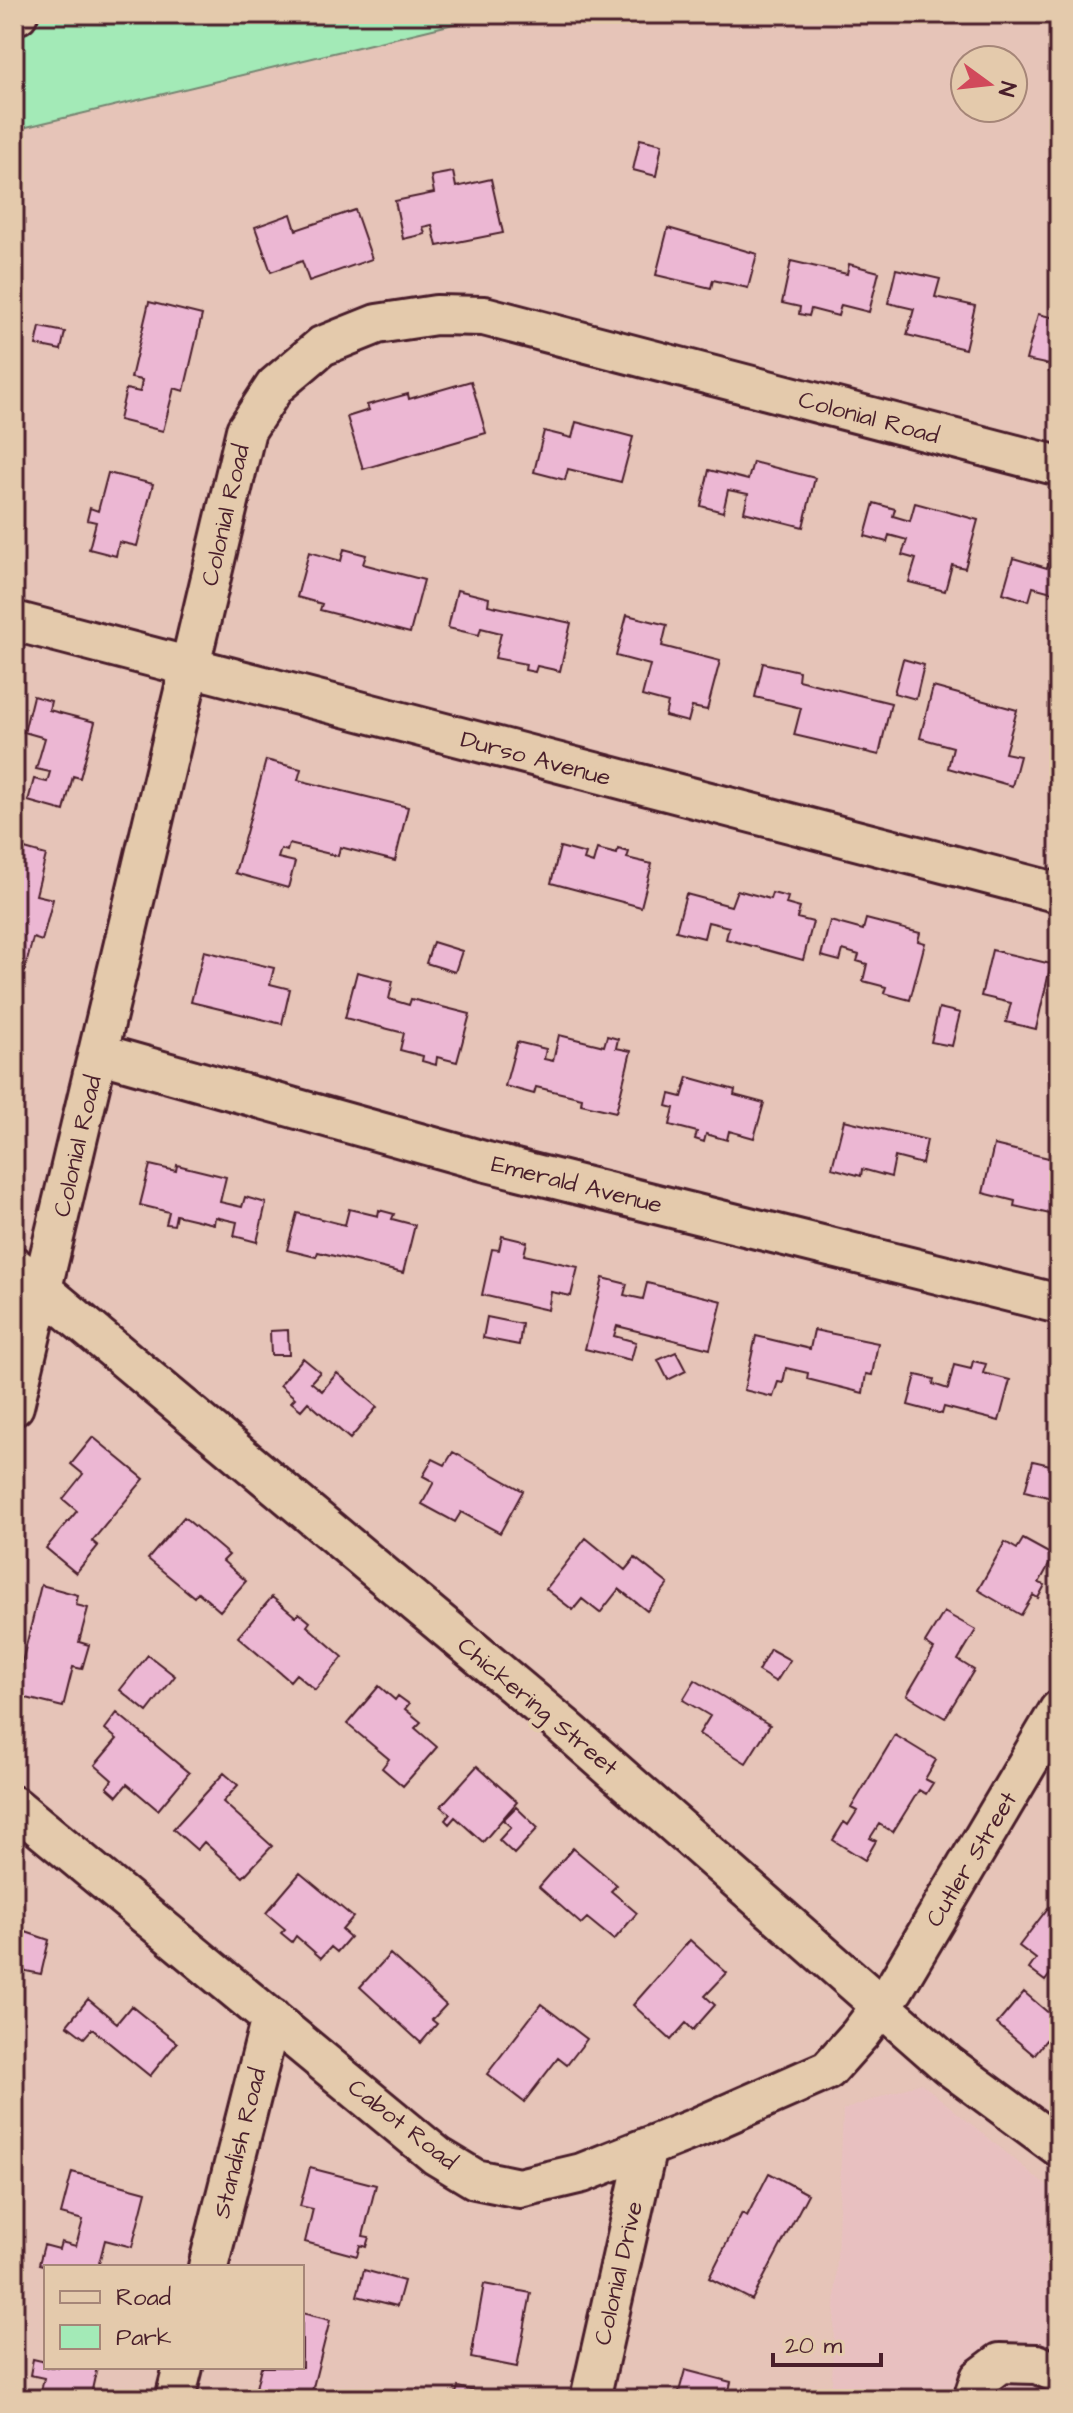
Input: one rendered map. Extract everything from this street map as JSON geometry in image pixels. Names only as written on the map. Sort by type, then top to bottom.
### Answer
[{"type":"street","name":"Colonial Road","points":[[14,1406],[246,430],[275,386],[322,346],[377,324],[436,315],[484,316],[1059,466]]},
{"type":"street","name":"Durso Avenue","points":[[14,621],[1059,893]]},
{"type":"street","name":"Emerald Avenue","points":[[98,1053],[487,1162],[1059,1304]]},
{"type":"street","name":"Chickering Street","points":[[14,1266],[562,1725],[948,2065],[1059,2147]]},
{"type":"street","name":"Cutler Street","points":[[881,2006],[1054,1730]]},
{"type":"street","name":"Cabot Road","points":[[14,1806],[437,2156],[475,2179],[519,2188],[582,2173],[828,2070],[881,2006]]},
{"type":"street","name":"Standish Road","points":[[209,2265],[271,2018]]},
{"type":"street","name":"Colonial Drive","points":[[590,2399],[647,2147]]},
{"type":"street","points":[[973,2399],[980,2378],[1000,2363],[1037,2364],[1059,2374]]},
{"type":"street","points":[[175,2399],[182,2369]]},
{"type":"shaded area","points":[[921,2083],[1059,2196],[1059,2399],[829,2399],[843,2110]]},
{"type":"green space","points":[[14,14],[495,14],[14,130]]},
{"type":"building","points":[[640,139],[662,144],[656,176],[633,170]]},
{"type":"building","points":[[453,172],[456,187],[491,179],[503,233],[437,246],[432,225],[423,227],[425,234],[403,239],[395,201],[434,193],[431,176]]},
{"type":"building","points":[[355,210],[372,259],[309,281],[302,261],[271,272],[255,227],[291,214],[296,230]]},
{"type":"building","points":[[668,228],[757,254],[748,288],[713,280],[711,288],[656,275]]},
{"type":"building","points":[[791,261],[847,274],[849,264],[879,272],[869,312],[841,305],[838,316],[811,309],[809,316],[799,314],[800,307],[782,303]]},
{"type":"building","points":[[896,269],[940,279],[935,297],[975,306],[965,349],[907,335],[914,309],[888,303]]},
{"type":"building","points":[[149,302],[202,315],[184,391],[174,388],[163,431],[119,420],[126,389],[140,392],[142,380],[131,378]]},
{"type":"building","points":[[1038,314],[1059,319],[1059,374],[1049,372],[1050,365],[1026,360]]},
{"type":"building","points":[[40,327],[65,332],[61,350],[36,345]]},
{"type":"building","points":[[471,381],[486,433],[363,469],[347,417],[369,410],[367,405],[408,394],[409,399]]},
{"type":"building","points":[[576,422],[633,437],[621,482],[568,469],[565,480],[534,472],[544,431],[572,438]]},
{"type":"building","points":[[753,462],[815,478],[803,527],[744,512],[748,494],[728,490],[723,512],[701,506],[709,470],[748,480]]},
{"type":"building","points":[[108,473],[153,484],[137,546],[119,542],[116,556],[89,549],[96,522],[87,520],[90,508],[98,511]]},
{"type":"building","points":[[874,503],[895,509],[893,516],[910,521],[915,503],[978,520],[965,568],[952,565],[945,591],[909,582],[916,559],[902,555],[907,540],[889,535],[887,542],[865,536]]},
{"type":"building","points":[[344,549],[366,555],[363,564],[424,580],[410,633],[320,610],[322,604],[297,597],[309,552],[341,561]]},
{"type":"building","points":[[1051,552],[1059,554],[1059,594],[1033,587],[1029,601],[1003,593],[1013,558],[1047,568]]},
{"type":"building","points":[[457,590],[489,598],[488,605],[571,623],[560,671],[537,666],[535,672],[525,670],[526,664],[495,658],[501,633],[481,628],[479,635],[448,628]]},
{"type":"building","points":[[627,615],[667,625],[662,646],[720,661],[707,710],[692,707],[688,722],[665,716],[668,703],[642,696],[650,665],[616,656]]},
{"type":"building","points":[[903,659],[924,665],[916,699],[894,693]]},
{"type":"building","points":[[763,663],[799,671],[798,680],[891,703],[879,755],[794,735],[801,708],[755,697]]},
{"type":"building","points":[[933,687],[1017,710],[1005,753],[1020,756],[1012,786],[948,768],[953,747],[920,738]]},
{"type":"building","points":[[33,696],[51,701],[49,710],[95,722],[80,778],[73,776],[64,811],[28,801],[34,779],[47,782],[50,772],[36,769],[45,738],[24,732]]},
{"type":"building","points":[[266,760],[301,769],[298,780],[408,807],[395,861],[340,847],[338,856],[289,844],[287,851],[281,849],[278,858],[295,862],[288,888],[235,873]]},
{"type":"building","points":[[14,846],[46,855],[36,895],[53,899],[42,941],[33,938],[21,984],[14,982]]},
{"type":"building","points":[[560,847],[586,854],[584,860],[593,863],[597,849],[617,854],[618,849],[629,852],[627,858],[652,864],[641,907],[551,883]]},
{"type":"building","points":[[737,890],[770,899],[772,893],[788,897],[786,904],[800,908],[797,918],[813,922],[803,960],[726,939],[729,927],[708,922],[704,938],[676,931],[686,894],[731,906]]},
{"type":"building","points":[[866,919],[920,933],[918,941],[925,943],[910,1000],[884,993],[886,987],[863,981],[867,964],[857,961],[859,955],[843,950],[840,961],[821,956],[830,921],[863,930]]},
{"type":"building","points":[[433,942],[462,951],[455,972],[426,963]]},
{"type":"building","points":[[992,950],[1051,964],[1036,1029],[1006,1022],[1011,1003],[981,996]]},
{"type":"building","points":[[204,951],[274,968],[270,984],[290,989],[282,1024],[191,1002]]},
{"type":"building","points":[[357,972],[393,981],[389,999],[409,1005],[411,999],[470,1014],[457,1062],[437,1057],[436,1065],[422,1061],[423,1056],[400,1050],[404,1033],[345,1018]]},
{"type":"building","points":[[939,1008],[960,1013],[952,1046],[931,1042]]},
{"type":"building","points":[[559,1035],[604,1046],[607,1036],[618,1039],[616,1048],[631,1051],[616,1112],[581,1104],[582,1098],[536,1087],[534,1094],[505,1086],[517,1042],[546,1049],[544,1059],[553,1061]]},
{"type":"building","points":[[688,1077],[735,1090],[734,1095],[764,1103],[754,1138],[729,1131],[727,1140],[706,1134],[704,1142],[695,1139],[697,1132],[670,1125],[674,1108],[667,1106],[670,1094],[682,1097]]},
{"type":"building","points":[[844,1120],[927,1140],[922,1164],[895,1157],[891,1177],[862,1169],[861,1176],[832,1168]]},
{"type":"building","points":[[994,1145],[1057,1160],[1059,1150],[1059,1216],[1014,1206],[1015,1201],[983,1193]]},
{"type":"building","points":[[150,1165],[176,1171],[177,1165],[226,1177],[220,1202],[242,1207],[245,1197],[266,1203],[257,1242],[234,1236],[237,1222],[215,1217],[214,1224],[176,1215],[174,1225],[166,1224],[169,1212],[140,1205]]},
{"type":"building","points":[[349,1209],[378,1216],[379,1210],[394,1214],[392,1219],[415,1225],[403,1273],[318,1252],[316,1257],[287,1250],[297,1213],[345,1225]]},
{"type":"building","points":[[502,1236],[527,1242],[524,1255],[578,1267],[571,1296],[551,1292],[548,1310],[482,1295],[492,1249],[499,1250]]},
{"type":"building","points":[[603,1278],[627,1284],[624,1295],[643,1299],[647,1283],[722,1301],[710,1349],[617,1326],[614,1336],[636,1342],[631,1360],[585,1349]]},
{"type":"building","points":[[487,1317],[522,1324],[519,1345],[483,1338]]},
{"type":"building","points":[[288,1330],[289,1355],[271,1355],[270,1331]]},
{"type":"building","points":[[814,1330],[878,1343],[872,1375],[866,1374],[863,1393],[807,1379],[808,1373],[786,1368],[783,1383],[778,1382],[773,1397],[744,1390],[756,1336],[810,1349]]},
{"type":"building","points":[[676,1352],[686,1371],[668,1380],[658,1360]]},
{"type":"building","points":[[303,1358],[320,1372],[311,1382],[322,1391],[337,1373],[377,1407],[350,1439],[308,1402],[301,1410],[291,1402],[295,1398],[280,1385]]},
{"type":"building","points":[[973,1361],[986,1364],[983,1373],[1010,1380],[999,1421],[944,1407],[942,1414],[908,1405],[916,1375],[934,1379],[933,1384],[948,1389],[954,1365],[971,1369]]},
{"type":"building","points":[[93,1437],[144,1479],[92,1541],[98,1546],[76,1573],[46,1548],[77,1511],[63,1499],[83,1474],[71,1464]]},
{"type":"building","points":[[453,1452],[523,1491],[500,1533],[461,1512],[455,1522],[422,1504],[434,1482],[423,1476],[433,1459],[445,1465]]},
{"type":"building","points":[[1033,1461],[1059,1467],[1059,1500],[1025,1491]]},
{"type":"building","points":[[184,1517],[229,1555],[223,1561],[246,1581],[220,1611],[198,1592],[194,1597],[148,1559]]},
{"type":"building","points":[[586,1538],[625,1570],[635,1558],[668,1584],[647,1611],[619,1589],[600,1613],[582,1599],[573,1610],[546,1589]]},
{"type":"building","points":[[1023,1539],[1054,1556],[1039,1583],[1045,1585],[1038,1598],[1033,1595],[1021,1615],[978,1590],[1005,1542],[1017,1549]]},
{"type":"building","points":[[41,1585],[78,1595],[76,1605],[88,1608],[79,1642],[89,1645],[82,1669],[73,1667],[63,1707],[14,1695]]},
{"type":"building","points":[[272,1597],[296,1617],[299,1613],[310,1622],[307,1626],[343,1657],[315,1690],[296,1674],[290,1681],[238,1637]]},
{"type":"building","points":[[944,1612],[976,1630],[958,1660],[974,1670],[945,1718],[907,1695],[934,1649],[925,1643]]},
{"type":"building","points":[[770,1649],[790,1660],[776,1682],[758,1671]]},
{"type":"building","points":[[148,1655],[175,1676],[147,1712],[120,1690]]},
{"type":"building","points":[[695,1680],[770,1725],[746,1763],[699,1734],[710,1716],[683,1700]]},
{"type":"building","points":[[379,1686],[395,1700],[398,1696],[409,1704],[405,1709],[421,1722],[415,1728],[437,1747],[403,1786],[382,1768],[389,1759],[347,1724]]},
{"type":"building","points":[[117,1713],[189,1773],[158,1810],[127,1784],[117,1796],[107,1787],[112,1780],[95,1765],[117,1739],[105,1729]]},
{"type":"building","points":[[895,1735],[936,1760],[925,1779],[933,1783],[926,1794],[919,1790],[893,1832],[879,1824],[870,1838],[876,1841],[865,1860],[833,1840],[844,1822],[848,1825],[857,1811],[851,1808]]},
{"type":"building","points":[[477,1766],[517,1802],[483,1842],[455,1817],[449,1824],[445,1820],[450,1814],[441,1806]]},
{"type":"building","points":[[224,1773],[238,1785],[223,1802],[272,1846],[243,1877],[204,1842],[197,1850],[173,1829]]},
{"type":"building","points":[[516,1807],[538,1828],[514,1854],[499,1840],[511,1827],[503,1820]]},
{"type":"building","points":[[573,1848],[617,1885],[611,1891],[637,1913],[614,1940],[587,1918],[581,1924],[539,1887]]},
{"type":"building","points":[[300,1873],[353,1917],[342,1930],[350,1937],[337,1952],[331,1947],[321,1958],[296,1936],[292,1942],[281,1933],[285,1929],[266,1913]]},
{"type":"building","points":[[1048,1908],[1059,1917],[1059,1979],[1051,1973],[1045,1981],[1029,1969],[1036,1959],[1019,1946]]},
{"type":"building","points":[[14,1928],[49,1940],[41,1974],[21,1970],[25,1955],[14,1952]]},
{"type":"building","points":[[690,1940],[727,1973],[705,1996],[715,2005],[693,2030],[686,2023],[671,2040],[633,2005]]},
{"type":"building","points":[[390,1954],[446,2005],[432,2020],[437,2024],[421,2043],[360,1987]]},
{"type":"building","points":[[1024,1992],[1059,2022],[1059,2051],[1046,2040],[1034,2055],[997,2024]]},
{"type":"building","points":[[88,1999],[117,2023],[131,2006],[177,2043],[150,2076],[92,2029],[84,2038],[67,2025]]},
{"type":"building","points":[[541,2004],[587,2039],[567,2065],[558,2058],[524,2102],[487,2074]]},
{"type":"building","points":[[310,2168],[376,2185],[363,2236],[369,2237],[366,2247],[360,2245],[357,2256],[305,2242],[313,2209],[300,2206]]},
{"type":"building","points":[[72,2172],[146,2192],[132,2247],[105,2240],[99,2265],[39,2264],[44,2245],[59,2249],[61,2242],[76,2246],[83,2220],[61,2214]]},
{"type":"building","points":[[769,2173],[808,2194],[752,2300],[709,2278],[742,2213],[747,2216]]},
{"type":"building","points":[[364,2270],[404,2281],[397,2306],[357,2296]]},
{"type":"building","points":[[484,2284],[531,2293],[517,2367],[471,2358]]},
{"type":"building","points":[[304,2314],[330,2320],[310,2399],[256,2388],[261,2369],[304,2369]]},
{"type":"building","points":[[33,2359],[44,2362],[44,2369],[97,2369],[90,2399],[40,2396],[44,2378],[30,2375]]},
{"type":"building","points":[[685,2370],[731,2382],[727,2399],[677,2399]]},
{"type":"building","points":[[458,2387],[491,2395],[490,2399],[454,2399]]}]
